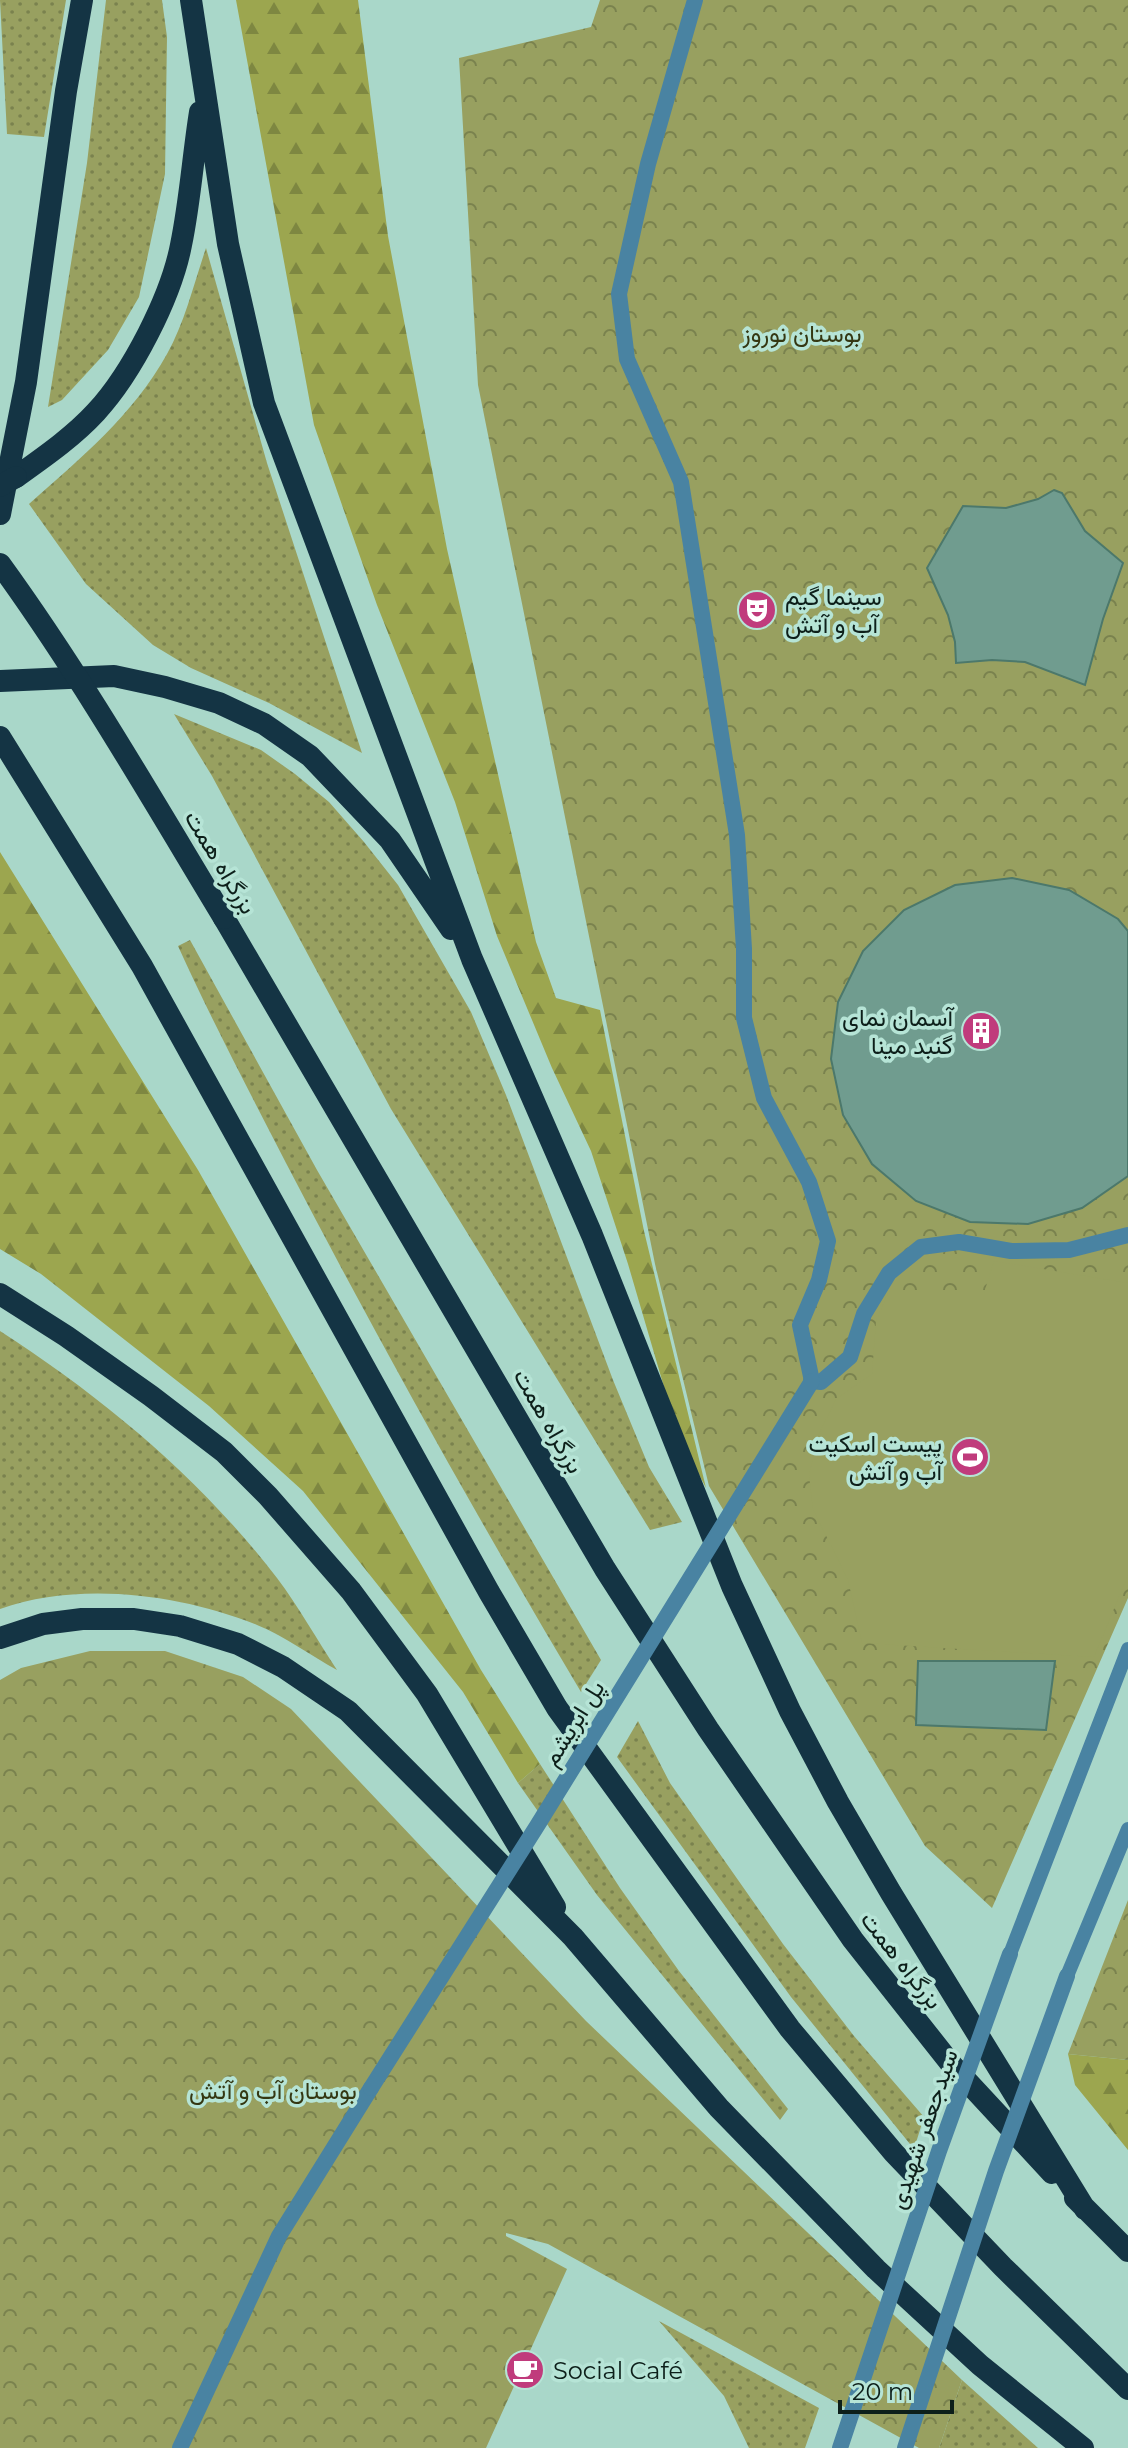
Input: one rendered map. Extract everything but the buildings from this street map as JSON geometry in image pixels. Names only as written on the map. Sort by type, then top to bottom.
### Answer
[{"type":"highway","points":[[0,514],[26,382],[66,91],[82,0]]},
{"type":"highway","points":[[191,0],[228,244],[264,403],[472,959],[592,1235],[726,1573],[790,1711],[891,1893],[1085,2209]]},
{"type":"highway","points":[[8,482],[58,447],[97,411],[135,359],[166,292],[181,246],[203,87]]},
{"type":"highway","name":"بزرگراه همت","points":[[0,564],[102,717],[224,918],[597,1555],[708,1729],[853,1940],[951,2064],[1128,2251]]},
{"type":"highway","points":[[0,681],[114,676],[219,703],[264,724],[310,756],[390,840],[472,959]]},
{"type":"highway","points":[[0,737],[142,966],[489,1592],[557,1708],[790,2029],[884,2142],[1003,2267],[1128,2389]]},
{"type":"highway","points":[[0,1294],[151,1396],[224,1452],[268,1496],[351,1591],[427,1694],[573,1937]]},
{"type":"highway","points":[[0,1638],[43,1624],[82,1619],[134,1619],[180,1626],[238,1644],[283,1667],[348,1711],[573,1937],[719,2108],[876,2269],[980,2365],[1083,2448]]},
{"type":"street","points":[[695,0],[648,164],[619,294],[627,359],[681,482],[737,835],[744,949],[744,1018],[764,1098],[809,1182],[828,1241],[819,1280],[800,1325],[812,1381],[821,1382],[850,1357],[864,1314],[889,1273],[921,1247],[959,1242],[1011,1251],[1069,1250],[1128,1235]]},
{"type":"street","name":"پل ابریشم","points":[[180,2448],[279,2236],[812,1381]]},
{"type":"street","name":"سیدجعفر شهیدی","points":[[840,2448],[939,2151],[1010,1954]]},
{"type":"street","points":[[905,2448],[996,2171],[1067,1976]]},
{"type":"lane","name":"سیدجعفر شهیدی","points":[[1010,1954],[1128,1649]]},
{"type":"lane","points":[[1067,1976],[1128,1829]]},
{"type":"green space","points":[[0,0],[66,0],[44,137],[7,134]]},
{"type":"green space","points":[[106,0],[162,0],[167,37],[165,174],[139,297],[108,350],[62,400],[48,407],[87,163]]},
{"type":"green space","points":[[236,0],[358,0],[388,236],[447,549],[536,942],[556,998],[600,1010],[644,1231],[706,1488],[669,1404],[591,1151],[552,1068],[497,936],[455,802],[377,605],[314,425]]},
{"type":"green space","name":"بوستان نوروز","points":[[600,0],[1128,0],[1128,1598],[992,1908],[925,1846],[709,1486],[655,1264],[478,385],[459,58],[591,27]]},
{"type":"green space","points":[[206,248],[267,463],[362,753],[269,703],[191,668],[153,645],[86,584],[29,504],[105,435],[154,376],[179,329]]},
{"type":"green space","points":[[174,714],[261,750],[295,774],[329,802],[398,885],[471,1012],[506,1095],[613,1380],[649,1467],[682,1522],[650,1530],[391,1109],[212,776]]},
{"type":"green space","points":[[0,852],[198,1170],[481,1670],[540,1764],[518,1783],[463,1692],[303,1491],[209,1406],[41,1274],[0,1249]]},
{"type":"green space","points":[[190,940],[317,1170],[601,1660],[581,1692],[430,1430],[286,1163],[178,946]]},
{"type":"green space","name":"پیست اسکیت آب و آتش","points":[[994,1261],[1128,1283],[1128,1575],[1094,1657],[862,1643],[848,1580],[813,1509],[809,1476],[817,1438],[836,1399],[872,1374],[876,1321],[888,1293],[984,1293]]},
{"type":"green space","points":[[0,1331],[77,1384],[149,1442],[216,1507],[277,1578],[337,1670],[257,1625],[195,1605],[163,1599],[129,1595],[63,1595],[0,1609]]},
{"type":"green space","name":"بوستان آب و آتش","points":[[90,1651],[165,1651],[243,1677],[291,1709],[586,2021],[962,2380],[939,2448],[919,2448],[548,2244],[506,2233],[506,2236],[567,2269],[486,2448],[0,2448],[0,1680],[21,1668]]},
{"type":"green space","points":[[638,1721],[670,1783],[783,1944],[854,2036],[924,2117],[914,2149],[791,1997],[617,1757]]},
{"type":"green space","points":[[540,1764],[620,1888],[679,1971],[788,2109],[780,2120],[597,1895],[518,1783]]},
{"type":"green space","points":[[1128,1900],[1128,2060],[1068,2054]]},
{"type":"green space","points":[[1068,2054],[1128,2060],[1128,2150],[1075,2085]]},
{"type":"green space","points":[[659,2321],[819,2408],[805,2448],[749,2448],[724,2396]]},
{"type":"green space","points":[[962,2380],[1038,2448],[939,2448]]},
{"type":"place","name":"سینما گیم آب و آتش","points":[[757,610]]},
{"type":"place","name":"آسمان نمای گنبد مینا","points":[[981,1031]]},
{"type":"place","name":"پیست اسکیت آب و آتش","points":[[970,1457]]},
{"type":"place","name":"Social Café","points":[[525,2370]]}]
